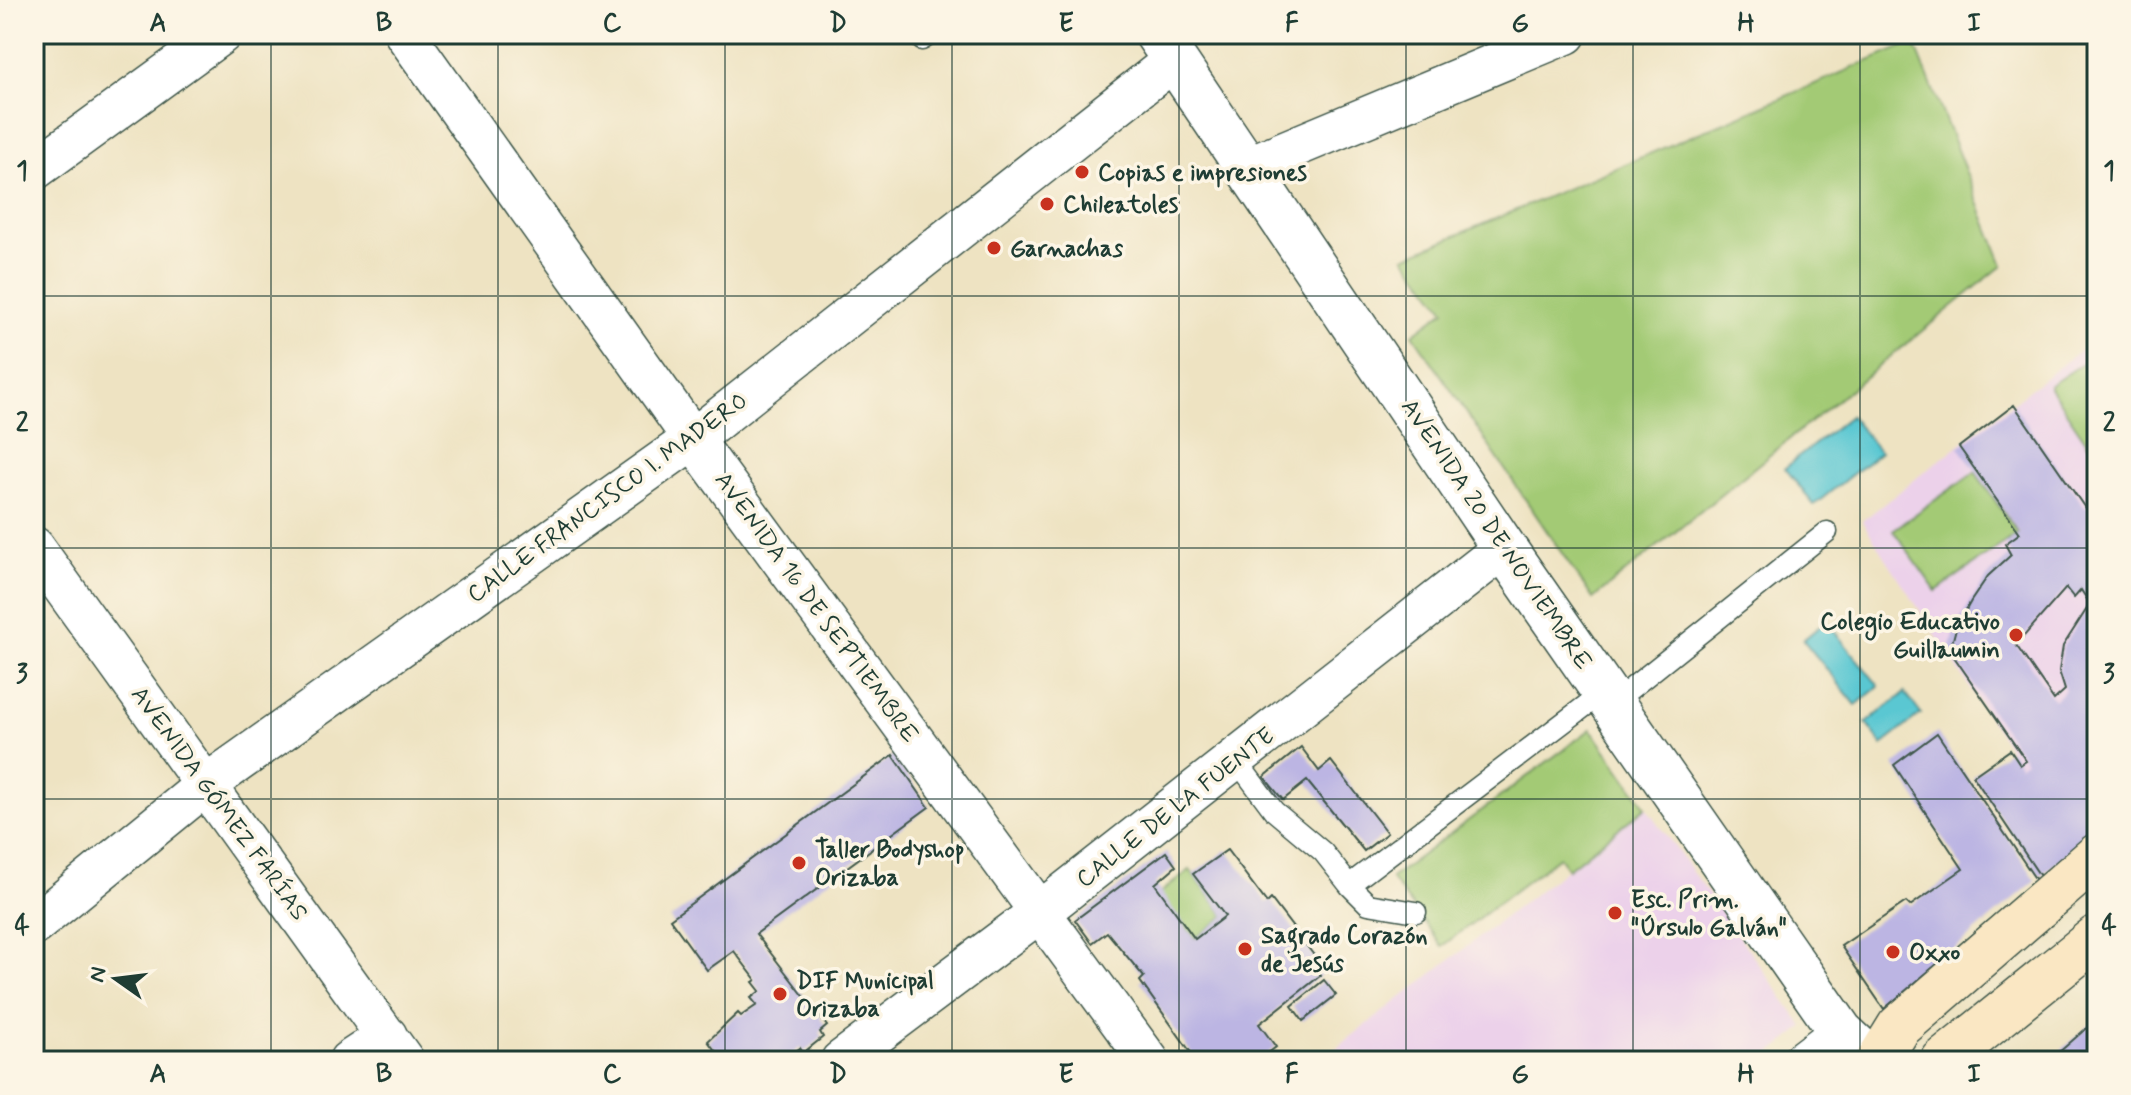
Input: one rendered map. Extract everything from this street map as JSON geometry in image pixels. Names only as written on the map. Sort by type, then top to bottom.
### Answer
[{"type":"main road","points":[[1875,1061],[1899,1027],[2097,856]]},
{"type":"main road","points":[[1943,1061],[2097,937]]},
{"type":"street","points":[[34,170],[221,34]]},
{"type":"street","name":"AVENIDA 16 DE SEPTIEMBRE","points":[[405,34],[693,439],[1149,1061]]},
{"type":"street","points":[[1249,166],[1566,34]]},
{"type":"street","name":"CALLE FRANCISCO I. MADERO","points":[[34,925],[207,784],[693,439],[1165,47]]},
{"type":"street","name":"AVENIDA 20 DE NOVIEMBRE","points":[[1165,47],[1249,166],[1504,548],[1610,696],[1841,1032],[1875,1061]]},
{"type":"street","name":"AVENIDA GÓMEZ FARÍAS","points":[[34,547],[396,1049]]},
{"type":"street","name":"CALLE DE LA FUENTE","points":[[841,1061],[1041,911],[1504,548]]},
{"type":"street","points":[[1803,1061],[1841,1032]]},
{"type":"street","points":[[349,1061],[396,1049]]},
{"type":"lane","points":[[1349,885],[1478,777],[1610,696],[1827,532]]},
{"type":"lane","points":[[1236,760],[1274,811],[1323,852],[1368,904],[1416,912]]},
{"type":"shaded area","name":"Colegio Educativo Guillaumin","points":[[2097,337],[2097,828],[2074,849],[1862,521]]},
{"type":"shaded area","name":"Esc. Prim. \"Úrsulo Galván\"","points":[[1646,807],[1804,1027],[1760,1061],[1320,1061]]},
{"type":"green space","points":[[1914,42],[2003,265],[1593,599],[1413,334],[1445,310],[1405,257]]},
{"type":"green space","points":[[2097,354],[2097,457],[2049,386]]},
{"type":"green space","points":[[1975,472],[2018,533],[1936,591],[1893,530]]},
{"type":"green space","points":[[1591,729],[1646,807],[1568,869],[1559,857],[1442,946],[1391,878]]},
{"type":"green space","points":[[1190,870],[1225,916],[1195,939],[1160,893]]},
{"type":"water","points":[[1850,416],[1880,452],[1814,505],[1785,468]]},
{"type":"water","points":[[1826,621],[1879,686],[1856,705],[1803,640]]},
{"type":"water","points":[[1905,693],[1921,714],[1882,745],[1866,723]]},
{"type":"building","points":[[2014,405],[2085,508],[2097,499],[2097,828],[2040,876],[1973,776],[2010,750],[2020,765],[2026,761],[1950,651],[1956,628],[1971,601],[1988,576],[2011,555],[2005,544],[2020,533],[1959,447]],"holes":[[[2066,588],[2074,598],[2081,590],[2090,604],[2063,646],[2059,671],[2065,690],[2054,700],[2016,645]]]},
{"type":"building","points":[[1937,733],[2036,880],[1884,1009],[1841,946],[1906,902],[1910,906],[1963,869],[1894,765]]},
{"type":"building","points":[[1301,747],[1319,771],[1331,761],[1387,833],[1364,851],[1307,781],[1283,800],[1264,777]]},
{"type":"building","name":"Taller Bodyshop Orizaba","points":[[893,755],[929,807],[756,934],[827,1026],[820,1032],[823,1037],[803,1053],[800,1048],[782,1061],[723,1061],[708,1041],[738,1013],[741,1016],[757,1005],[751,998],[760,991],[753,982],[756,980],[734,951],[707,970],[670,919]]},
{"type":"building","name":"Sagrado Corazón de Jesús","points":[[1227,850],[1267,903],[1271,899],[1316,958],[1311,962],[1321,975],[1259,1024],[1276,1047],[1258,1061],[1197,1061],[1140,981],[1144,977],[1107,932],[1092,943],[1075,920],[1166,852],[1176,866],[1155,884],[1195,939],[1225,916],[1193,874]]},
{"type":"building","points":[[1324,980],[1336,995],[1303,1021],[1292,1006]]},
{"type":"building","points":[[2090,1025],[2097,1032],[2097,1061],[2049,1061]]},
{"type":"place","name":"Copias e impresiones","points":[[1082,172]]},
{"type":"place","name":"Chileatoles","points":[[1047,204]]},
{"type":"place","name":"Garnachas","points":[[994,248]]},
{"type":"place","name":"Colegio Educativo Guillaumin","points":[[2016,635]]},
{"type":"place","name":"Taller Bodyshop Orizaba","points":[[799,863]]},
{"type":"place","name":"Esc. Prim. \"Úrsulo Galván\"","points":[[1615,913]]},
{"type":"place","name":"Sagrado Corazón de Jesús","points":[[1245,949]]},
{"type":"place","name":"Oxxo","points":[[1893,952]]},
{"type":"place","name":"DIF Municipal Orizaba","points":[[780,994]]}]
